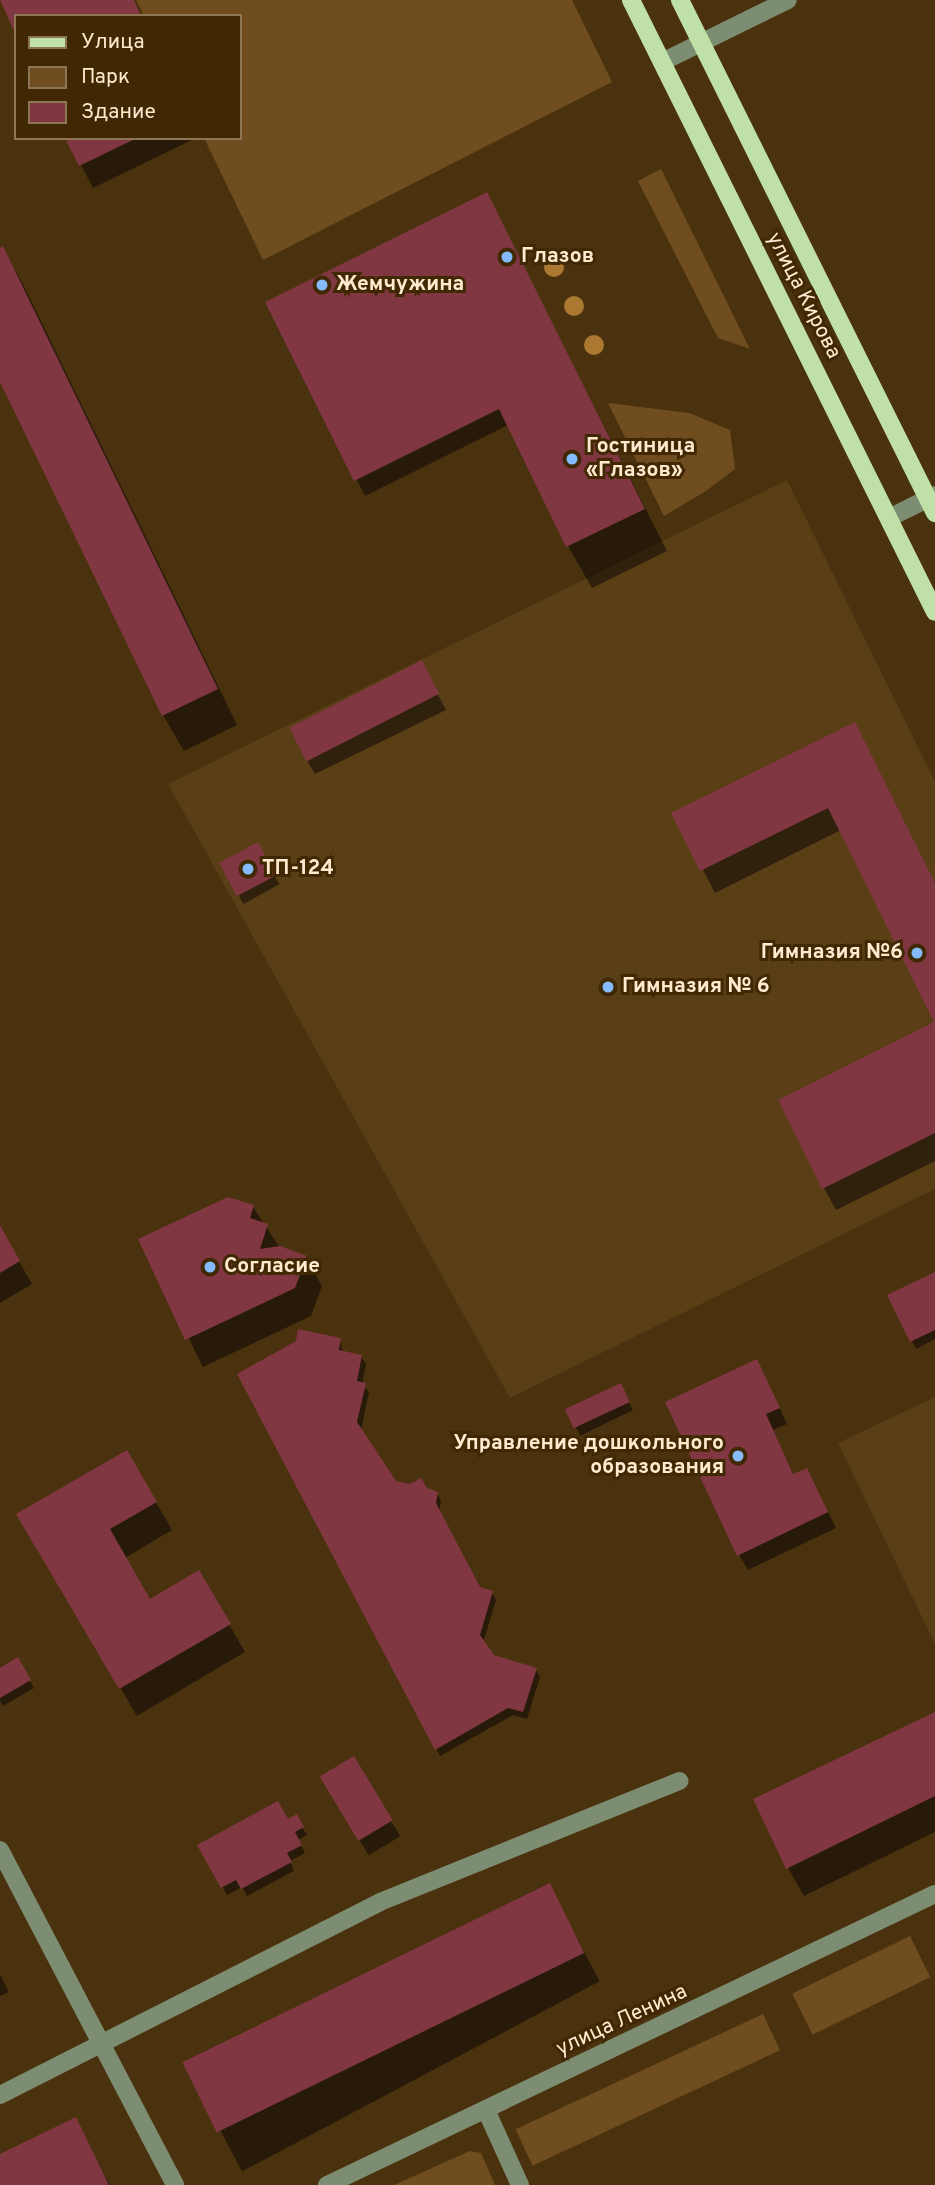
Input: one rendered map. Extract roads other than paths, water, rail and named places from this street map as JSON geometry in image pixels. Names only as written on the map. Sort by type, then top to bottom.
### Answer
[{"type":"main road","name":"улица Кирова","points":[[631,0],[935,612]]},
{"type":"main road","name":"улица Кирова","points":[[680,0],[933,502]]},
{"type":"street","points":[[662,62],[788,0]]},
{"type":"street","points":[[889,518],[933,502]]},
{"type":"street","points":[[0,2095],[380,1902],[680,1781]]},
{"type":"street","points":[[0,1850],[104,2044],[175,2185]]},
{"type":"street","name":"улица Ленина","points":[[327,2185],[935,1894]]},
{"type":"street","points":[[486,2110],[520,2185]]},
{"type":"place","name":"Глазов","points":[[507,257]]},
{"type":"place","name":"Жемчужина","points":[[322,285]]},
{"type":"place","name":"Гостиница «Глазов»","points":[[572,459]]},
{"type":"place","name":"ТП-124","points":[[248,869]]},
{"type":"place","name":"Гимназия №6","points":[[917,953]]},
{"type":"place","name":"Гимназия № 6","points":[[608,987]]},
{"type":"place","name":"Согласие","points":[[210,1267]]},
{"type":"place","name":"Управление дошкольного образования","points":[[738,1456]]}]
